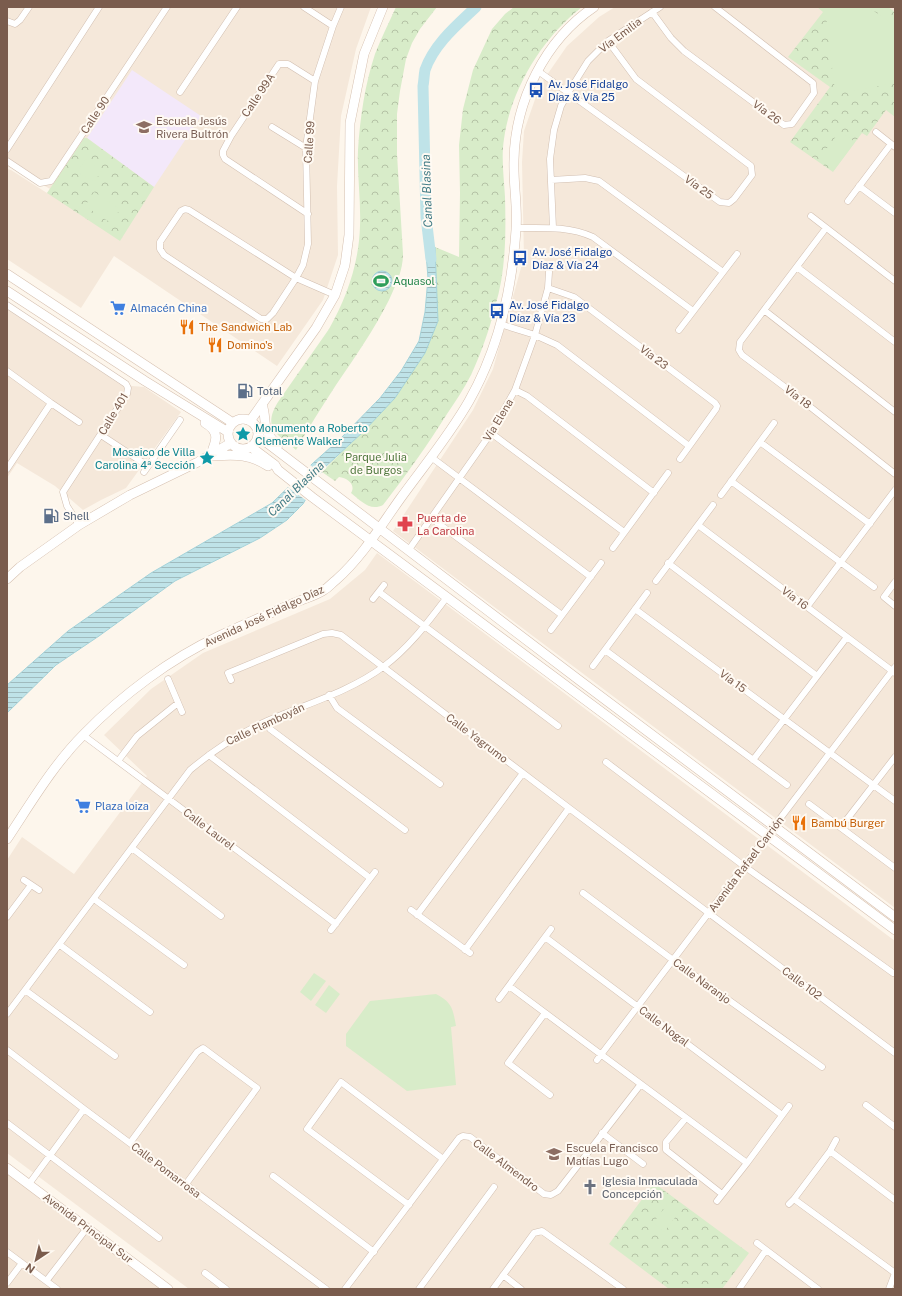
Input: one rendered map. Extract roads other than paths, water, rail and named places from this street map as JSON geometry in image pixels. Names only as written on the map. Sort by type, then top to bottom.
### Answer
[{"type":"main road","points":[[250,421],[316,328],[336,295],[345,265],[349,235],[350,123],[364,54],[383,7]]},
{"type":"main road","name":"Avenida José Fidalgo Díaz","points":[[7,839],[50,775],[83,735],[132,691],[181,656],[218,636],[324,590],[348,569],[380,528],[457,420],[479,381],[492,353],[511,279],[516,228],[514,160],[517,130],[524,100],[538,71],[557,41],[583,14],[594,7]]},
{"type":"main road","points":[[7,274],[233,423]]},
{"type":"main road","points":[[7,291],[145,382],[228,432]]},
{"type":"main road","points":[[262,404],[265,412],[265,427],[268,434],[274,442],[294,461]]},
{"type":"main road","points":[[188,408],[191,415],[208,425],[215,434],[216,442],[210,456]]},
{"type":"main road","points":[[240,419],[250,421],[257,428],[258,436],[256,441],[251,447],[245,449],[235,447],[228,438],[229,427],[240,419]]},
{"type":"main road","points":[[258,436],[294,461],[301,464],[306,473],[321,485],[895,916]]},
{"type":"main road","points":[[7,580],[20,567],[79,525],[130,495],[210,456],[231,443]]},
{"type":"main road","points":[[251,447],[275,465],[281,472],[312,497],[768,834],[895,930]]},
{"type":"main road","points":[[210,456],[245,455],[281,472]]},
{"type":"main road","name":"Avenida Principal Sur","points":[[7,1168],[168,1289]]},
{"type":"street","points":[[7,21],[15,24],[20,20],[29,7]]},
{"type":"street","name":"Calle 90","points":[[7,161],[40,183],[51,181],[167,7]]},
{"type":"street","points":[[180,92],[237,7]]},
{"type":"street","points":[[304,7],[333,26]]},
{"type":"street","name":"Calle 99","points":[[296,278],[189,210],[185,209],[181,211],[160,242],[160,248],[164,255],[256,316],[261,319],[267,319],[273,313],[296,278],[303,265],[308,244],[306,148],[315,81],[333,26],[341,7]]},
{"type":"street","name":"Vía Emilia","points":[[553,228],[550,159],[554,130],[561,106],[568,92],[588,61],[608,42],[660,7]]},
{"type":"street","name":"Vía 26","points":[[652,12],[671,38],[684,51],[784,125],[792,124],[814,94],[813,83],[715,7]]},
{"type":"street","points":[[7,149],[95,8]]},
{"type":"street","name":"Vía 25","points":[[538,71],[720,202],[729,203],[734,199],[752,175],[751,166],[636,79],[608,42]]},
{"type":"street","name":"Calle 99A","points":[[308,214],[225,159],[223,151],[231,136],[279,64],[288,64],[315,81]]},
{"type":"street","points":[[272,127],[306,148]]},
{"type":"street","points":[[848,201],[893,145],[876,132]]},
{"type":"street","points":[[551,180],[585,178],[600,181],[723,272]]},
{"type":"street","points":[[859,186],[895,213]]},
{"type":"street","points":[[811,216],[895,281]]},
{"type":"street","points":[[516,228],[553,228],[580,231],[593,236],[693,311]]},
{"type":"street","name":"Vía 18","points":[[826,228],[740,342],[739,350],[742,355],[895,474]]},
{"type":"street","points":[[679,330],[737,254]]},
{"type":"street","points":[[797,266],[895,342]]},
{"type":"street","name":"Vía Elena","points":[[408,551],[491,433],[515,390],[535,335],[548,288],[549,272]]},
{"type":"street","points":[[296,278],[336,295]]},
{"type":"street","name":"Vía 23","points":[[548,288],[574,297],[715,403],[717,406],[716,409],[680,460]]},
{"type":"street","name":"Calle 401","points":[[7,305],[126,384],[128,388],[127,394],[63,492],[67,506],[79,525]]},
{"type":"street","points":[[764,310],[895,412]]},
{"type":"street","points":[[500,324],[535,335],[557,345],[689,446]]},
{"type":"street","points":[[7,371],[51,404],[79,422]]},
{"type":"street","points":[[515,390],[527,396],[654,493]]},
{"type":"street","points":[[7,469],[51,404]]},
{"type":"street","points":[[144,472],[180,420]]},
{"type":"street","points":[[721,495],[774,423]]},
{"type":"street","points":[[491,433],[624,532]]},
{"type":"street","points":[[101,435],[148,466]]},
{"type":"street","points":[[760,442],[870,524]]},
{"type":"street","points":[[431,456],[591,577]]},
{"type":"street","points":[[613,548],[668,474]]},
{"type":"street","points":[[731,481],[874,587]]},
{"type":"street","points":[[807,607],[895,490]]},
{"type":"street","points":[[656,581],[713,505]]},
{"type":"street","points":[[431,518],[562,615]]},
{"type":"street","name":"Vía 16","points":[[698,525],[847,637],[894,670]]},
{"type":"street","points":[[551,630],[601,563]]},
{"type":"street","points":[[668,564],[818,676]]},
{"type":"street","points":[[895,582],[884,597],[895,606]]},
{"type":"street","points":[[373,599],[384,585]]},
{"type":"street","points":[[378,592],[558,726]]},
{"type":"street","points":[[593,666],[647,593]]},
{"type":"street","name":"Calle Flamboyán","points":[[7,1014],[190,770],[230,740],[266,722],[357,683],[383,667],[425,626],[447,597]]},
{"type":"street","name":"Vía 15","points":[[635,609],[895,801]]},
{"type":"street","name":"Calle Yagrumo","points":[[231,680],[228,673],[323,634],[332,633],[341,635],[709,913]]},
{"type":"street","points":[[753,760],[847,637]]},
{"type":"street","points":[[605,650],[787,785]]},
{"type":"street","name":"Avenida Rafael Carrión","points":[[597,1060],[894,670]]},
{"type":"street","points":[[168,679],[182,712]]},
{"type":"street","points":[[329,695],[337,708],[440,784]]},
{"type":"street","points":[[118,761],[137,736],[178,703]]},
{"type":"street","points":[[266,722],[270,729],[406,830]]},
{"type":"street","name":"Calle Laurel","points":[[83,735],[336,924]]},
{"type":"street","points":[[209,755],[370,878]]},
{"type":"street","points":[[841,827],[895,757]]},
{"type":"street","points":[[606,762],[744,866],[893,973]]},
{"type":"street","points":[[417,915],[523,773]]},
{"type":"street","points":[[809,804],[895,868]]},
{"type":"street","points":[[411,910],[467,952],[569,808]]},
{"type":"street","points":[[132,848],[220,916]]},
{"type":"street","points":[[331,930],[375,872]]},
{"type":"street","points":[[24,880],[39,890]]},
{"type":"street","points":[[7,918],[31,886]]},
{"type":"street","name":"Calle Naranjo","points":[[583,893],[822,1067]]},
{"type":"street","points":[[94,899],[184,965]]},
{"type":"street","name":"Calle 102","points":[[709,913],[895,1053]]},
{"type":"street","points":[[499,999],[551,929]]},
{"type":"street","name":"Calle Nogal","points":[[545,937],[782,1116]]},
{"type":"street","points":[[60,945],[150,1012]]},
{"type":"street","points":[[509,986],[747,1163]]},
{"type":"street","points":[[25,990],[115,1056]]},
{"type":"street","points":[[545,1013],[508,1063],[550,1095]]},
{"type":"street","points":[[130,1143],[197,1052],[203,1048],[258,1088],[186,1184]]},
{"type":"street","name":"Calle Pomarrosa","points":[[7,1050],[326,1289]]},
{"type":"street","points":[[410,1205],[307,1129],[341,1082],[443,1159]]},
{"type":"street","name":"Calle Almendro","points":[[346,1289],[460,1138],[463,1136],[470,1137],[544,1194],[550,1195],[558,1191],[641,1084]]},
{"type":"street","points":[[866,1105],[895,1127]]},
{"type":"street","points":[[717,1201],[789,1106]]},
{"type":"street","points":[[29,1184],[84,1109]]},
{"type":"street","points":[[686,1118],[666,1142],[666,1150],[722,1194]]},
{"type":"street","points":[[7,1123],[159,1238]]},
{"type":"street","points":[[602,1133],[642,1164]]},
{"type":"street","points":[[836,1140],[791,1202],[895,1273],[889,1289]]},
{"type":"street","points":[[830,1150],[895,1200]]},
{"type":"street","points":[[272,1176],[374,1252]]},
{"type":"street","points":[[421,1288],[494,1187]]},
{"type":"street","points":[[47,1280],[87,1228]]},
{"type":"street","points":[[493,1289],[534,1233],[542,1231],[623,1289]]},
{"type":"street","points":[[757,1244],[818,1289]]},
{"type":"street","points":[[739,1289],[766,1250]]},
{"type":"street","points":[[7,1252],[47,1280],[57,1289]]},
{"type":"street","points":[[7,1283],[22,1263]]},
{"type":"street","points":[[204,1273],[226,1289]]},
{"type":"street","points":[[503,1275],[521,1289]]},
{"type":"water","points":[[425,241],[435,247],[438,321],[425,353],[395,398],[364,431],[323,469],[303,504],[287,520],[260,538],[175,581],[56,665],[7,713],[7,685],[68,631],[151,573],[272,503],[341,438],[380,398],[401,371],[419,341],[425,312],[428,278]]},
{"type":"water","name":"Aquasol","points":[[382,271],[389,274],[392,281],[389,288],[382,291],[375,288],[372,281],[375,274]]},
{"type":"waterway","name":"Canal Blasina","points":[[431,259],[426,217],[423,86],[425,70],[440,43],[476,7]]},
{"type":"place","name":"Av. José Fidalgo Díaz & Vía 25","points":[[536,90]]},
{"type":"place","name":"Escuela Jesús Rivera Bultrón","points":[[144,127]]},
{"type":"place","name":"Av. José Fidalgo Díaz & Vía 24","points":[[520,258]]},
{"type":"place","name":"Aquasol","points":[[381,281]]},
{"type":"place","name":"Almacén China","points":[[118,308]]},
{"type":"place","name":"Av. José Fidalgo Díaz & Vía 23","points":[[497,311]]},
{"type":"place","name":"The Sandwich Lab","points":[[187,327]]},
{"type":"place","name":"Domino's","points":[[215,345]]},
{"type":"place","name":"Total","points":[[245,391]]},
{"type":"place","name":"Monumento a Roberto Clemente Walker","points":[[243,434]]},
{"type":"place","name":"Mosaico de Villa Carolina 4ª Sección","points":[[207,458]]},
{"type":"place","name":"Shell","points":[[51,516]]},
{"type":"place","name":"Puerta de La Carolina","points":[[405,524]]},
{"type":"place","name":"Plaza loiza","points":[[83,806]]},
{"type":"place","name":"Bambú Burger","points":[[799,823]]},
{"type":"place","name":"Escuela Francisco Matías Lugo","points":[[554,1154]]},
{"type":"place","name":"Iglesia Inmaculada Concepción","points":[[590,1187]]},
{"type":"park label","name":"Parque Julia de Burgos","points":[[376,463]]}]
